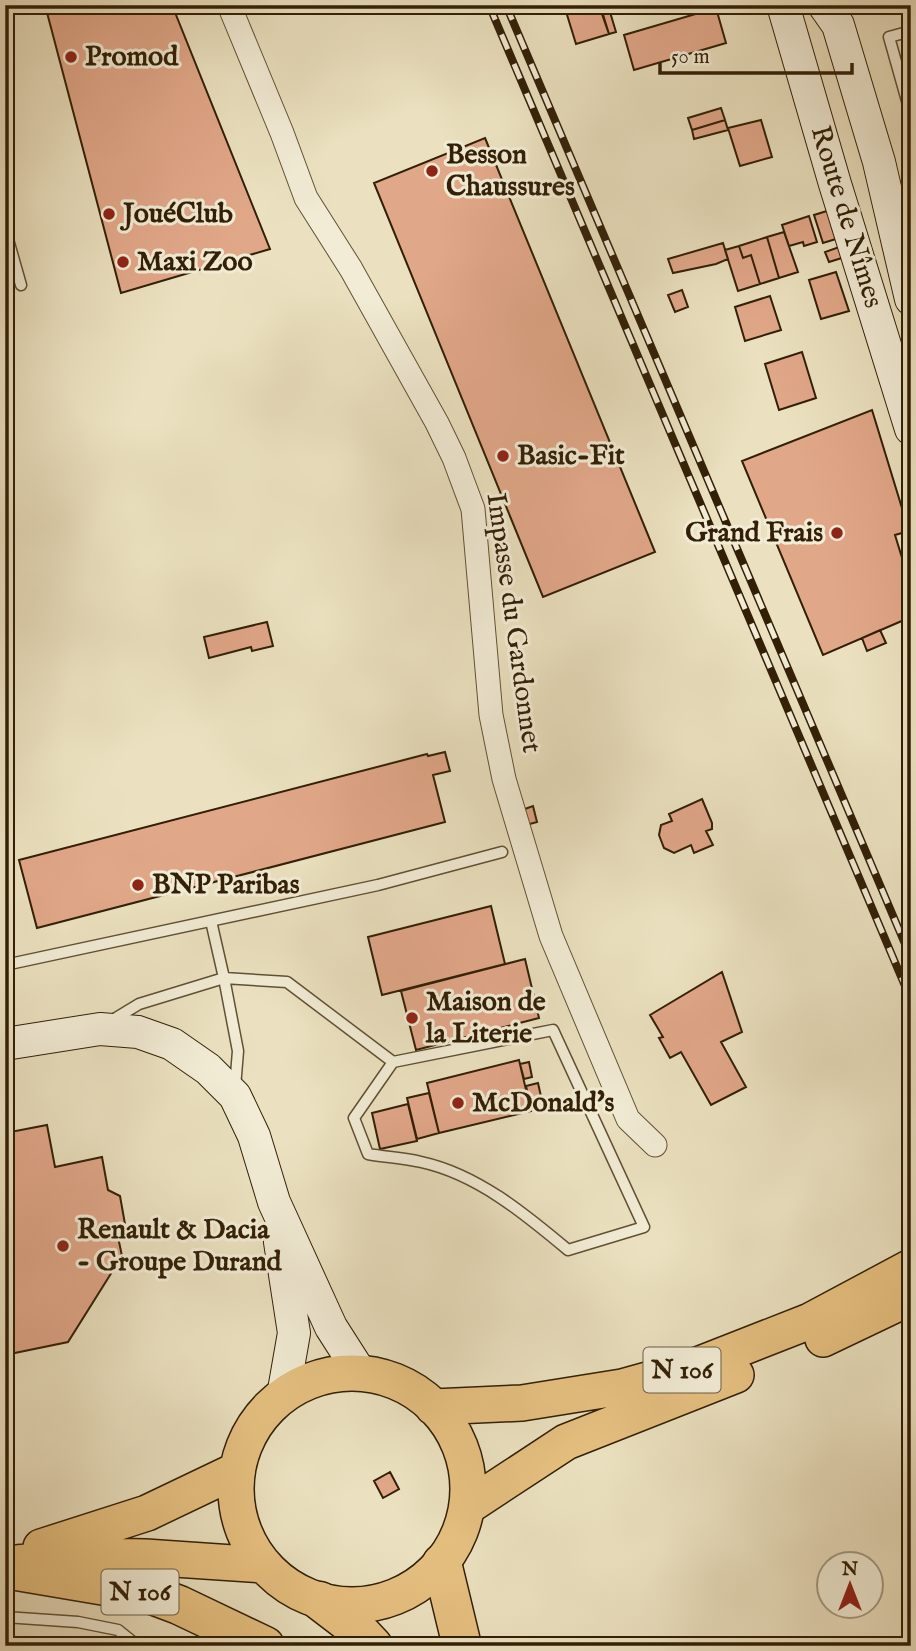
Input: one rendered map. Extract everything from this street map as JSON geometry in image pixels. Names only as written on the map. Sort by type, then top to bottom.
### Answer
[{"type":"highway","points":[[442,1563],[462,1646]]},
{"type":"highway","name":"N 106","points":[[5,1569],[147,1593],[212,1619],[265,1646]]},
{"type":"highway","points":[[320,1601],[358,1630],[373,1646]]},
{"type":"main road","name":"N 106","points":[[433,1407],[522,1403],[622,1387],[690,1368],[810,1321],[911,1266]]},
{"type":"main road","name":"N 106","points":[[467,1507],[566,1442],[805,1347],[911,1297]]},
{"type":"main road","points":[[361,1374],[388,1379],[412,1390],[433,1407],[451,1428],[462,1453],[468,1480],[467,1507],[457,1537],[442,1563],[422,1582],[399,1595],[373,1603],[346,1605],[320,1601],[299,1593],[279,1581],[263,1565],[245,1536],[236,1504],[237,1471],[245,1442],[261,1416],[283,1396],[307,1382],[333,1375],[361,1374]]},
{"type":"main road","points":[[5,1558],[147,1513],[237,1471]]},
{"type":"main road","points":[[5,1564],[99,1556],[263,1565]]},
{"type":"street","name":"Impasse du Gardonnet","points":[[229,5],[306,198],[351,269],[430,411],[454,458],[469,496],[473,509],[491,715],[504,779],[551,936],[628,1119],[655,1145]]},
{"type":"street","name":"Route de Nîmes","points":[[783,5],[911,429]]},
{"type":"street","name":"Route de Nîmes","points":[[824,5],[838,25],[879,162],[911,299]]},
{"type":"street","points":[[5,1044],[100,1029],[138,1032],[172,1044],[208,1069],[235,1096],[254,1136],[274,1202],[331,1328],[361,1374]]},
{"type":"street","points":[[274,1202],[294,1333],[283,1396]]},
{"type":"lane","points":[[911,31],[889,37],[911,115]]},
{"type":"lane","points":[[5,229],[21,285]]},
{"type":"lane","points":[[5,965],[377,885],[502,852]]},
{"type":"lane","points":[[211,921],[238,1051],[235,1096]]},
{"type":"lane","points":[[100,1029],[139,1004],[224,978],[286,982],[393,1062],[553,1030],[644,1227],[568,1250],[511,1203],[472,1181],[423,1162],[368,1154],[354,1118],[393,1062]]},
{"type":"lane","points":[[5,1617],[78,1622],[118,1630],[138,1646]]},
{"type":"building","points":[[45,5],[172,5],[270,249],[121,293]]},
{"type":"building","points":[[564,5],[600,5],[609,34],[576,44]]},
{"type":"building","points":[[716,8],[726,43],[634,70],[624,35]]},
{"type":"building","points":[[610,12],[616,32],[609,34],[602,14]]},
{"type":"building","points":[[721,108],[725,120],[692,130],[688,118]]},
{"type":"building","points":[[725,120],[728,130],[694,139],[692,130]]},
{"type":"building","points":[[761,120],[772,157],[740,166],[728,128]]},
{"type":"building","points":[[485,138],[655,552],[543,597],[374,183]]},
{"type":"building","points":[[830,210],[839,238],[823,243],[814,215]]},
{"type":"building","points":[[809,216],[817,242],[804,246],[803,242],[789,246],[782,225]]},
{"type":"building","points":[[784,232],[798,272],[779,278],[767,237]]},
{"type":"building","points":[[767,237],[779,278],[760,284],[751,255],[743,258],[739,246]]},
{"type":"building","points":[[723,243],[728,259],[673,273],[668,259]]},
{"type":"building","points":[[739,246],[743,258],[751,255],[760,284],[738,291],[725,250]]},
{"type":"building","points":[[842,246],[845,257],[829,262],[825,252]]},
{"type":"building","points":[[836,272],[849,311],[821,319],[809,280]]},
{"type":"building","points":[[682,290],[688,307],[675,312],[668,295]]},
{"type":"building","points":[[770,296],[781,330],[745,341],[735,307]]},
{"type":"building","points":[[802,352],[816,398],[779,410],[765,364]]},
{"type":"building","name":"Grand Frais","points":[[872,410],[909,531],[895,535],[911,587],[911,617],[823,655],[742,461]]},
{"type":"building","points":[[267,622],[273,646],[252,651],[251,647],[209,658],[204,637]]},
{"type":"building","points":[[880,630],[886,643],[867,651],[862,638]]},
{"type":"building","points":[[445,752],[450,771],[433,775],[445,822],[37,928],[19,860],[427,754]]},
{"type":"building","points":[[702,799],[712,823],[712,829],[706,831],[713,845],[694,853],[691,845],[674,853],[664,848],[659,835],[661,825],[672,821],[669,814]]},
{"type":"building","points":[[533,806],[537,822],[526,825],[522,810]]},
{"type":"building","points":[[491,906],[505,964],[382,995],[368,937]]},
{"type":"building","points":[[525,959],[539,1018],[416,1050],[401,991]]},
{"type":"building","points":[[722,972],[742,1032],[721,1042],[746,1087],[711,1105],[681,1052],[670,1058],[659,1038],[663,1037],[650,1015]]},
{"type":"building","points":[[519,1060],[531,1111],[439,1133],[427,1083]]},
{"type":"building","points":[[529,1062],[532,1077],[524,1079],[520,1064]]},
{"type":"building","points":[[538,1083],[542,1101],[530,1104],[526,1086]]},
{"type":"building","points":[[429,1093],[439,1133],[417,1139],[407,1098]]},
{"type":"building","points":[[408,1104],[417,1141],[380,1149],[372,1113]]},
{"type":"building","name":"Renault & Dacia - Groupe Durand","points":[[47,1125],[55,1167],[102,1157],[108,1190],[120,1196],[125,1224],[118,1237],[122,1256],[68,1342],[5,1355],[5,1133]]},
{"type":"building","points":[[390,1472],[399,1489],[383,1498],[374,1481]]},
{"type":"railway","points":[[489,5],[911,1000]]},
{"type":"railway","points":[[506,5],[911,958]]},
{"type":"place","name":"Promod","points":[[71,57]]},
{"type":"place","name":"Besson Chaussures","points":[[432,171]]},
{"type":"place","name":"JouéClub","points":[[109,214]]},
{"type":"place","name":"Maxi Zoo","points":[[123,262]]},
{"type":"place","name":"Basic-Fit","points":[[503,456]]},
{"type":"place","name":"Grand Frais","points":[[837,533]]},
{"type":"place","name":"BNP Paribas","points":[[138,885]]},
{"type":"place","name":"Maison de la Literie","points":[[412,1018]]},
{"type":"place","name":"McDonald's","points":[[458,1103]]},
{"type":"place","name":"Renault & Dacia - Groupe Durand","points":[[63,1246]]}]
